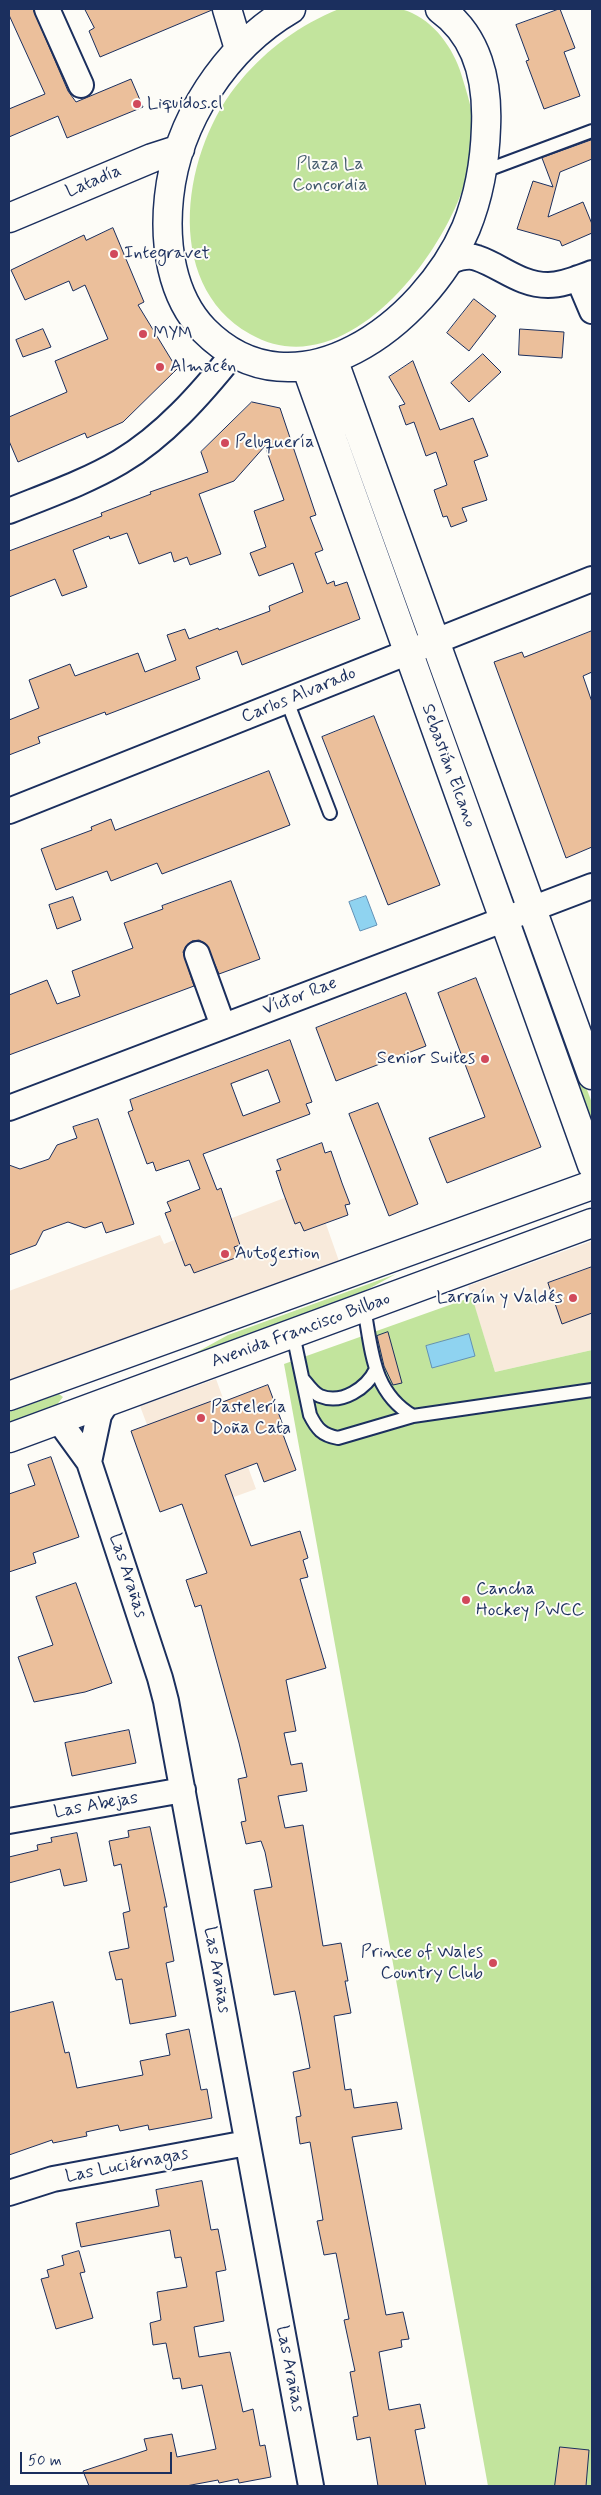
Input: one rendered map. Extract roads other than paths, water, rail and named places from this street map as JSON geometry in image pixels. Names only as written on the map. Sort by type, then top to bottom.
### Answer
[{"type":"street","points":[[47,9],[81,85]]},
{"type":"street","points":[[227,9],[239,49]]},
{"type":"street","points":[[276,12],[239,49],[203,99],[180,149],[170,185],[167,222],[170,258],[174,275],[192,316],[211,336],[233,354],[274,367],[306,366],[333,359],[367,343],[393,324],[421,296],[447,262],[466,226],[478,192],[482,172],[487,114],[482,76],[468,37],[454,12]]},
{"type":"street","name":"Latadía","points":[[9,218],[152,158],[180,149]]},
{"type":"street","points":[[466,226],[470,244],[476,257]]},
{"type":"street","points":[[447,262],[462,257],[476,257],[529,283],[553,285],[585,276],[592,311]]},
{"type":"street","points":[[9,511],[102,472],[142,447],[178,416],[233,354]]},
{"type":"street","name":"Sebastián Elcano","points":[[333,359],[592,1075]]},
{"type":"street","name":"Sebastián Elcano","points":[[306,366],[407,653],[592,1165]]},
{"type":"street","name":"Carlos Alvarado","points":[[9,811],[407,653],[592,582]]},
{"type":"street","name":"Víctor Rae","points":[[9,1108],[592,886]]},
{"type":"street","points":[[197,954],[223,1026]]},
{"type":"street","points":[[9,1396],[592,1185]]},
{"type":"street","name":"Avenida Francisco Bilbao","points":[[9,1438],[592,1223]]},
{"type":"street","points":[[61,1419],[62,1404],[68,1395],[108,1359]]},
{"type":"street","points":[[89,1462],[99,1415],[107,1402]]},
{"type":"street","name":"Las Arañas","points":[[61,1419],[71,1438],[89,1462],[160,1678],[183,1790],[311,2486]]},
{"type":"street","name":"Las Abejas","points":[[9,1821],[183,1790]]},
{"type":"street","name":"Las Luciérnagas","points":[[9,2194],[53,2180],[247,2143]]},
{"type":"lane","points":[[482,172],[592,131]]},
{"type":"lane","points":[[287,701],[330,813]]},
{"type":"lane","points":[[364,1308],[376,1369],[388,1397],[399,1408],[412,1416]]},
{"type":"lane","points":[[293,1334],[310,1415],[316,1427],[325,1435],[338,1438],[412,1416],[592,1390]]},
{"type":"lane","points":[[302,1377],[318,1395],[337,1398],[360,1390],[371,1379],[376,1369]]},
{"type":"water","points":[[366,896],[377,925],[360,931],[349,902]]},
{"type":"water","points":[[469,1334],[475,1356],[432,1368],[426,1346]]},
{"type":"place","name":"Liquidos.cl","points":[[137,104]]},
{"type":"place","name":"Integravet","points":[[114,254]]},
{"type":"place","name":"MYM","points":[[143,334]]},
{"type":"place","name":"Almacén","points":[[160,367]]},
{"type":"place","name":"Peluquería","points":[[225,443]]},
{"type":"place","name":"Senior Suites","points":[[485,1059]]},
{"type":"place","name":"Autogestion","points":[[225,1254]]},
{"type":"place","name":"Larraín y Valdés","points":[[573,1298]]},
{"type":"place","name":"Pastelería Doña Cata","points":[[201,1418]]},
{"type":"place","name":"Cancha Hockey PWCC","points":[[466,1600]]},
{"type":"place","name":"Prince of Wales Country Club","points":[[493,1963]]},
{"type":"park label","name":"Plaza La Concordia","points":[[330,175]]}]
